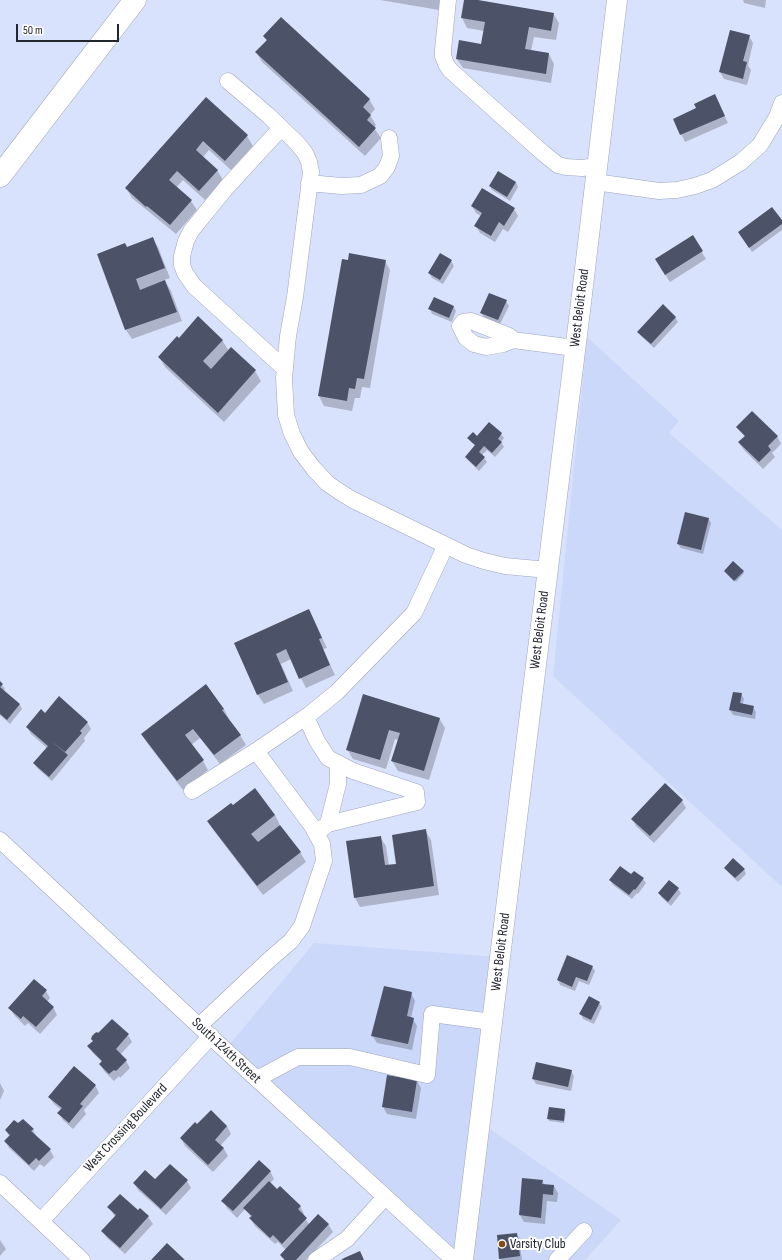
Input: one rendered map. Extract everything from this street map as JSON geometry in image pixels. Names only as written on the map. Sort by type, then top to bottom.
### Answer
[{"type":"highway","points":[[0,176],[135,0]]},
{"type":"main road","name":"West Beloit Road","points":[[463,1260],[617,0]]},
{"type":"street","points":[[448,0],[443,50],[443,56],[446,64],[450,70],[558,165],[582,168],[596,174],[659,191],[689,188],[712,180],[741,162],[760,145],[777,117],[782,105]]},
{"type":"street","points":[[228,81],[281,128],[305,153],[310,162],[311,172],[284,378],[286,415],[292,434],[301,452],[327,483],[354,500],[466,555],[505,566],[548,570]]},
{"type":"street","points":[[281,128],[226,188],[191,231],[186,241],[182,256],[182,265],[185,273],[194,286],[285,369]]},
{"type":"street","points":[[309,183],[341,186],[354,185],[361,184],[380,176],[387,167],[392,156],[389,138]]},
{"type":"street","points":[[513,340],[575,348]]},
{"type":"street","points":[[192,792],[256,751],[338,692],[414,613],[446,545]]},
{"type":"street","points":[[306,716],[317,741],[328,758],[353,771],[416,792],[417,802],[322,829]]},
{"type":"street","name":"West Crossing Boulevard","points":[[41,1221],[205,1031],[269,960],[291,941],[302,926],[324,861],[322,829],[312,826],[256,751]]},
{"type":"street","points":[[322,829],[338,784],[338,763]]},
{"type":"street","name":"South 124th Street","points":[[0,840],[454,1260]]},
{"type":"street","points":[[257,1079],[298,1057],[350,1057],[427,1075],[432,1014],[492,1022]]},
{"type":"street","points":[[0,1183],[82,1260]]},
{"type":"street","points":[[316,1260],[347,1239],[385,1197]]},
{"type":"street","points":[[557,1260],[584,1231]]},
{"type":"shaded area","points":[[587,337],[679,421],[669,433],[782,530],[782,887],[553,676]]},
{"type":"shaded area","points":[[314,943],[500,957],[480,1122],[621,1220],[585,1260],[454,1260],[225,1050]]},
{"type":"building","points":[[464,0],[478,0],[554,13],[551,31],[529,27],[525,49],[549,53],[546,74],[456,59],[459,40],[481,44],[485,22],[461,18]]},
{"type":"building","points":[[281,17],[370,99],[363,107],[371,115],[367,120],[376,128],[359,147],[255,52],[267,40],[263,36]]},
{"type":"building","points":[[730,30],[750,35],[743,61],[747,62],[743,79],[719,72]]},
{"type":"building","points":[[715,94],[725,116],[680,135],[673,119],[696,108],[694,104]]},
{"type":"building","points":[[206,97],[248,135],[225,161],[203,141],[196,150],[218,170],[199,191],[177,171],[169,180],[192,200],[170,225],[147,206],[146,207],[125,188]]},
{"type":"building","points":[[498,171],[516,182],[507,197],[489,186]]},
{"type":"building","points":[[482,188],[515,208],[504,226],[499,222],[491,236],[474,226],[482,213],[471,206]]},
{"type":"building","points":[[772,207],[782,220],[782,224],[749,248],[738,232]]},
{"type":"building","points":[[693,235],[703,251],[665,275],[655,259]]},
{"type":"building","points":[[153,237],[165,268],[136,279],[140,290],[165,280],[177,312],[125,330],[97,254],[125,243],[127,247]]},
{"type":"building","points":[[349,253],[386,260],[364,379],[357,378],[355,389],[349,388],[347,401],[318,396],[342,259],[348,260]]},
{"type":"building","points":[[440,253],[452,260],[440,280],[428,273]]},
{"type":"building","points":[[489,293],[507,300],[498,320],[480,313]]},
{"type":"building","points":[[434,297],[454,306],[449,318],[428,309]]},
{"type":"building","points":[[663,304],[676,317],[651,344],[637,332]]},
{"type":"building","points":[[198,316],[223,340],[203,361],[211,369],[231,347],[256,370],[218,413],[158,357],[177,336],[179,338]]},
{"type":"building","points":[[752,411],[778,436],[768,446],[771,450],[759,462],[738,442],[745,436],[736,427]]},
{"type":"building","points":[[489,422],[502,433],[498,439],[502,442],[492,453],[484,446],[479,452],[485,457],[476,467],[465,457],[475,445],[467,438],[473,432],[477,436]]},
{"type":"building","points":[[685,512],[709,518],[701,550],[677,544]]},
{"type":"building","points":[[733,561],[744,571],[734,581],[724,571]]},
{"type":"building","points":[[309,609],[322,638],[319,639],[330,665],[299,679],[286,649],[276,654],[288,682],[257,695],[234,643]]},
{"type":"building","points":[[206,684],[224,709],[222,710],[241,735],[214,755],[193,729],[185,735],[204,760],[177,781],[141,734]]},
{"type":"building","points":[[0,687],[20,704],[7,720],[0,714]]},
{"type":"building","points":[[733,692],[742,693],[740,703],[754,706],[752,715],[729,710]]},
{"type":"building","points":[[363,694],[440,718],[424,771],[391,761],[400,733],[389,730],[380,760],[346,750]]},
{"type":"building","points":[[59,696],[88,722],[80,731],[82,733],[65,752],[51,741],[68,755],[49,777],[33,763],[48,746],[26,727],[41,709],[45,713]]},
{"type":"building","points":[[665,783],[683,800],[650,836],[631,819]]},
{"type":"building","points":[[255,788],[275,815],[251,834],[258,842],[280,825],[301,852],[257,886],[207,821],[231,803],[233,805]]},
{"type":"building","points":[[426,829],[434,886],[354,898],[346,841],[381,836],[385,865],[396,864],[392,835]]},
{"type":"building","points":[[733,858],[745,869],[735,878],[724,868]]},
{"type":"building","points":[[620,866],[631,874],[634,871],[644,878],[629,895],[609,880]]},
{"type":"building","points":[[669,880],[679,888],[668,902],[658,893]]},
{"type":"building","points":[[567,955],[593,966],[587,981],[576,977],[572,987],[557,980]]},
{"type":"building","points":[[34,979],[47,990],[42,996],[54,1007],[36,1027],[23,1016],[21,1019],[8,1008]]},
{"type":"building","points":[[384,986],[412,992],[407,1016],[414,1018],[408,1044],[371,1036]]},
{"type":"building","points":[[589,996],[600,1002],[591,1020],[579,1014]]},
{"type":"building","points":[[112,1019],[129,1034],[116,1049],[127,1060],[116,1071],[114,1070],[109,1074],[99,1064],[102,1061],[87,1046],[93,1041],[91,1039],[92,1036],[97,1032],[98,1033]]},
{"type":"building","points":[[536,1062],[572,1070],[568,1087],[532,1079]]},
{"type":"building","points":[[74,1066],[96,1085],[80,1104],[83,1106],[69,1123],[57,1113],[62,1108],[48,1097]]},
{"type":"building","points":[[387,1075],[417,1080],[412,1112],[382,1107]]},
{"type":"building","points":[[549,1107],[565,1109],[564,1121],[547,1119]]},
{"type":"building","points":[[211,1110],[227,1126],[215,1140],[224,1148],[208,1165],[180,1138],[195,1122],[197,1124]]},
{"type":"building","points":[[23,1119],[34,1129],[31,1131],[51,1149],[39,1161],[36,1158],[29,1165],[4,1141],[10,1135],[5,1130],[14,1120],[18,1123]]},
{"type":"building","points":[[259,1160],[271,1171],[233,1211],[221,1201]]},
{"type":"building","points":[[170,1164],[188,1180],[161,1209],[133,1183],[145,1170],[155,1179]]},
{"type":"building","points":[[522,1178],[543,1180],[542,1184],[554,1185],[553,1195],[543,1194],[541,1218],[519,1215]]},
{"type":"building","points":[[269,1181],[277,1189],[280,1186],[301,1206],[298,1209],[307,1218],[282,1244],[273,1235],[270,1238],[249,1218],[252,1216],[243,1208]]},
{"type":"building","points":[[120,1194],[138,1210],[140,1208],[149,1216],[120,1248],[101,1231],[116,1215],[107,1207]]},
{"type":"building","points":[[318,1214],[329,1224],[296,1260],[285,1260],[280,1255]]},
{"type":"building","points":[[517,1233],[520,1256],[499,1259],[497,1235]]},
{"type":"building","points":[[167,1243],[185,1260],[151,1260]]},
{"type":"building","points":[[360,1251],[364,1260],[341,1260],[344,1258]]},
{"type":"place","name":"Varsity Club","points":[[502,1244]]}]
